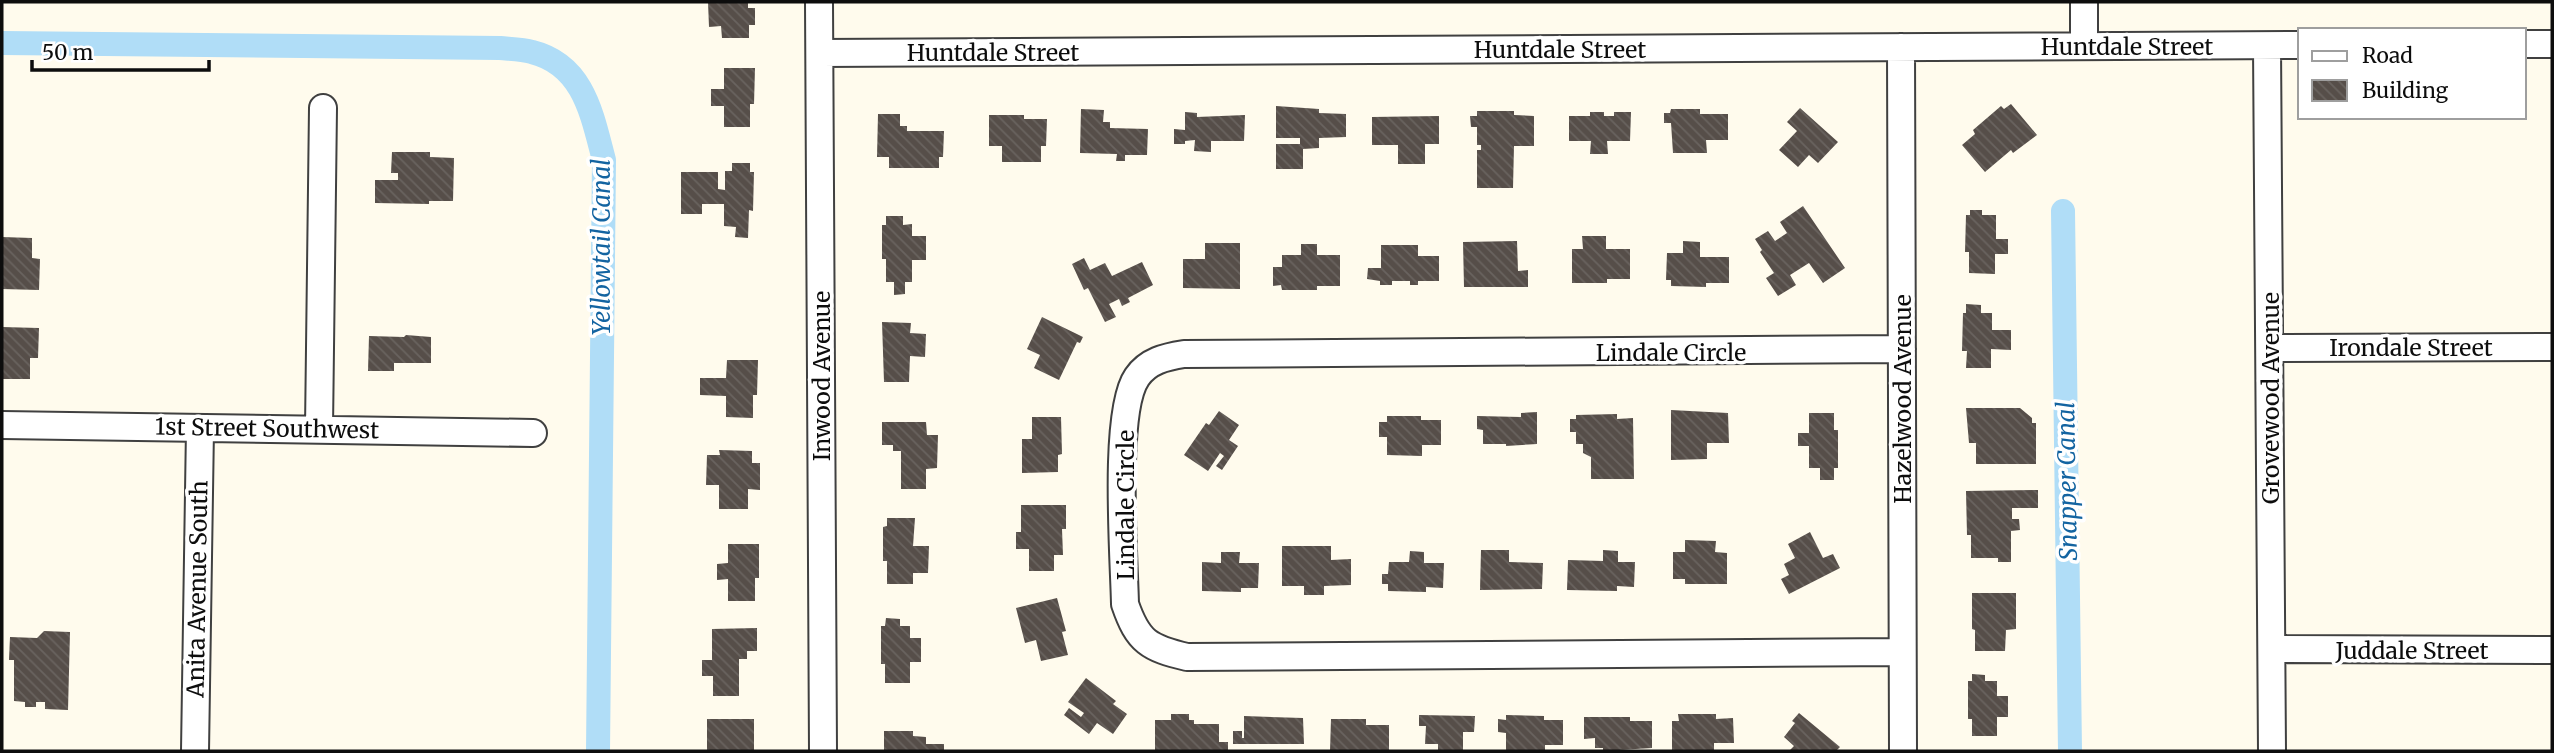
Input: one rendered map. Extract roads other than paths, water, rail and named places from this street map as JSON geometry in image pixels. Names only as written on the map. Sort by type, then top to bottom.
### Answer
[{"type":"street","name":"Inwood Avenue","points":[[819,2],[823,751]]},
{"type":"street","points":[[2084,2],[2084,46]]},
{"type":"street","points":[[2526,44],[2552,44]]},
{"type":"street","name":"Huntdale Street","points":[[820,53],[2298,45]]},
{"type":"street","name":"Grovewood Avenue","points":[[2267,46],[2272,751]]},
{"type":"street","name":"Hazelwood Avenue","points":[[1901,47],[1903,751]]},
{"type":"street","points":[[319,428],[323,108]]},
{"type":"street","name":"Irondale Street","points":[[2270,348],[2552,347]]},
{"type":"street","name":"Lindale Circle","points":[[1902,349],[1184,354],[1157,359],[1137,377],[1126,403],[1123,432],[1125,604],[1133,629],[1157,649],[1187,657],[1902,652]]},
{"type":"street","name":"1st Street Southwest","points":[[2,425],[533,433]]},
{"type":"street","name":"Anita Avenue South","points":[[195,751],[200,428]]},
{"type":"street","name":"Juddale Street","points":[[2272,649],[2552,650]]},
{"type":"waterway","name":"Yellowtail Canal","points":[[2,43],[500,48],[528,51],[550,59],[564,68],[583,94],[590,109],[604,160],[598,751]]},
{"type":"waterway","name":"Snapper Canal","points":[[2063,211],[2070,751]]}]
